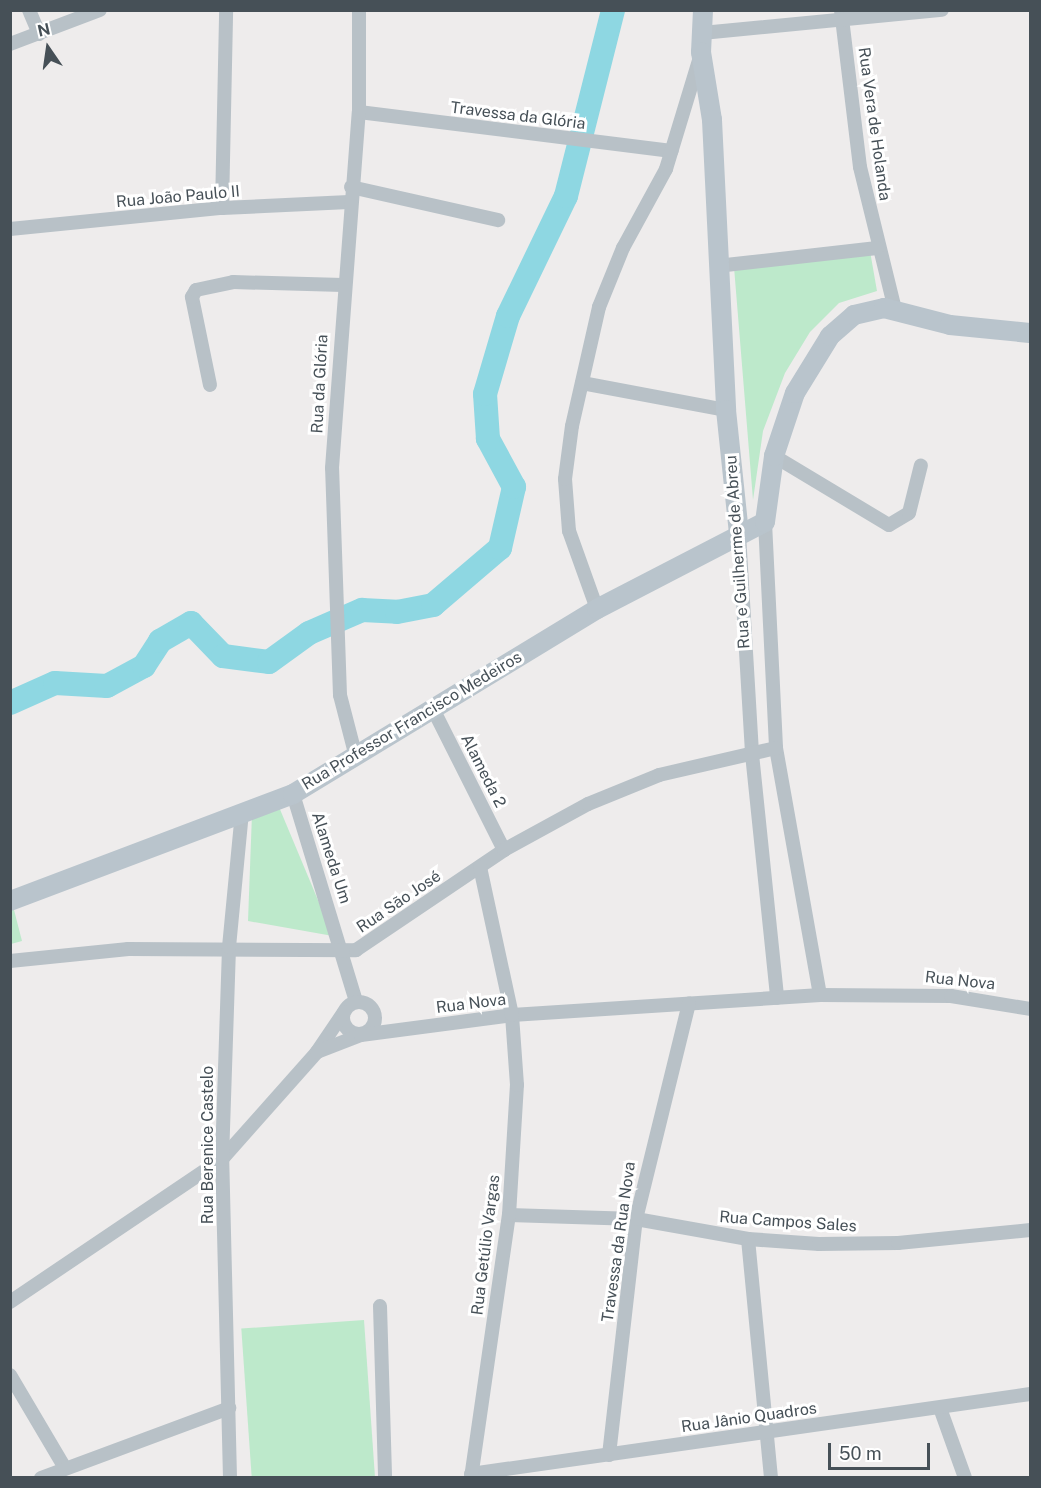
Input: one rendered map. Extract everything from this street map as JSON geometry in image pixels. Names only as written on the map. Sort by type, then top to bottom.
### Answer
[{"type":"street","points":[[29,10],[39,34]]},
{"type":"street","points":[[10,44],[100,10]]},
{"type":"street","points":[[222,208],[226,10]]},
{"type":"street","name":"Rua da Glória","points":[[356,758],[342,715],[335,605],[332,468],[349,202],[359,112],[359,10]]},
{"type":"street","name":"Rua e Guilherme de Abreu","points":[[703,10],[702,42],[712,120],[717,266],[726,410],[739,534],[752,754],[777,998]]},
{"type":"street","points":[[597,609],[575,550],[566,502],[568,454],[582,383],[613,271],[672,151],[702,42],[842,15],[942,10]]},
{"type":"street","name":"Rua Vera de Holanda","points":[[842,15],[860,167],[877,248],[895,310]]},
{"type":"street","name":"Travessa da Glória","points":[[359,112],[672,151]]},
{"type":"street","points":[[351,187],[498,220]]},
{"type":"street","name":"Rua João Paulo II","points":[[10,229],[222,208],[349,202]]},
{"type":"street","points":[[717,266],[877,248]]},
{"type":"street","points":[[210,385],[192,297],[196,290],[233,282],[343,285]]},
{"type":"street","points":[[895,310],[950,325],[1030,333]]},
{"type":"street","name":"Rua e Guilherme de Abreu","points":[[820,995],[776,748],[765,522],[774,456],[795,393],[830,336],[855,315],[895,310]]},
{"type":"street","points":[[582,383],[726,410]]},
{"type":"street","points":[[774,456],[889,525],[909,513],[921,465]]},
{"type":"street","name":"Rua Professor Francisco Medeiros","points":[[10,901],[293,794],[356,758],[432,707],[597,609],[765,522]]},
{"type":"street","name":"Alameda 2","points":[[432,707],[504,850]]},
{"type":"street","name":"Rua São José","points":[[10,961],[79,952],[229,947],[344,953],[375,940],[504,850],[626,788],[776,748]]},
{"type":"street","name":"Alameda Um","points":[[293,794],[344,953],[356,1002]]},
{"type":"street","name":"Rua Berenice Castelo","points":[[230,1478],[222,1159],[229,947],[242,813]]},
{"type":"street","points":[[480,867],[512,1016]]},
{"type":"street","name":"Rua Nova","points":[[10,1302],[222,1159],[317,1052],[361,1035],[512,1016],[820,995],[951,996],[1030,1009]]},
{"type":"street","points":[[317,1052],[345,1012],[356,1002],[374,1011],[391,1031]]},
{"type":"street","name":"Travessa da Rua Nova","points":[[609,1455],[636,1219],[689,1003]]},
{"type":"street","points":[[345,1012],[346,1027],[361,1035],[373,1026],[374,1011]]},
{"type":"street","name":"Rua Getúlio Vargas","points":[[471,1476],[509,1215],[517,1085],[512,1016]]},
{"type":"street","name":"Rua Campos Sales","points":[[509,1215],[636,1219],[748,1239],[863,1245],[1030,1230]]},
{"type":"street","points":[[748,1239],[771,1478]]},
{"type":"street","points":[[380,1306],[385,1478]]},
{"type":"street","points":[[10,1375],[65,1468]]},
{"type":"street","name":"Rua Jânio Quadros","points":[[471,1476],[1030,1394]]},
{"type":"street","points":[[41,1478],[229,1407]]},
{"type":"street","points":[[940,1408],[965,1478]]},
{"type":"green space","points":[[870,251],[877,291],[839,303],[810,332],[785,373],[763,431],[753,500],[734,267]]},
{"type":"green space","points":[[279,807],[333,936],[248,921],[252,814]]},
{"type":"green space","points":[[13,906],[22,941],[11,944],[11,908]]},
{"type":"green space","points":[[364,1320],[375,1477],[252,1478],[241,1329]]},
{"type":"waterway","points":[[10,703],[55,683],[107,686],[144,666],[160,641],[191,623],[223,656],[269,662],[309,633],[362,610],[397,612],[433,605],[500,548],[514,487],[488,439],[485,394],[508,316],[566,196],[613,10]]}]
